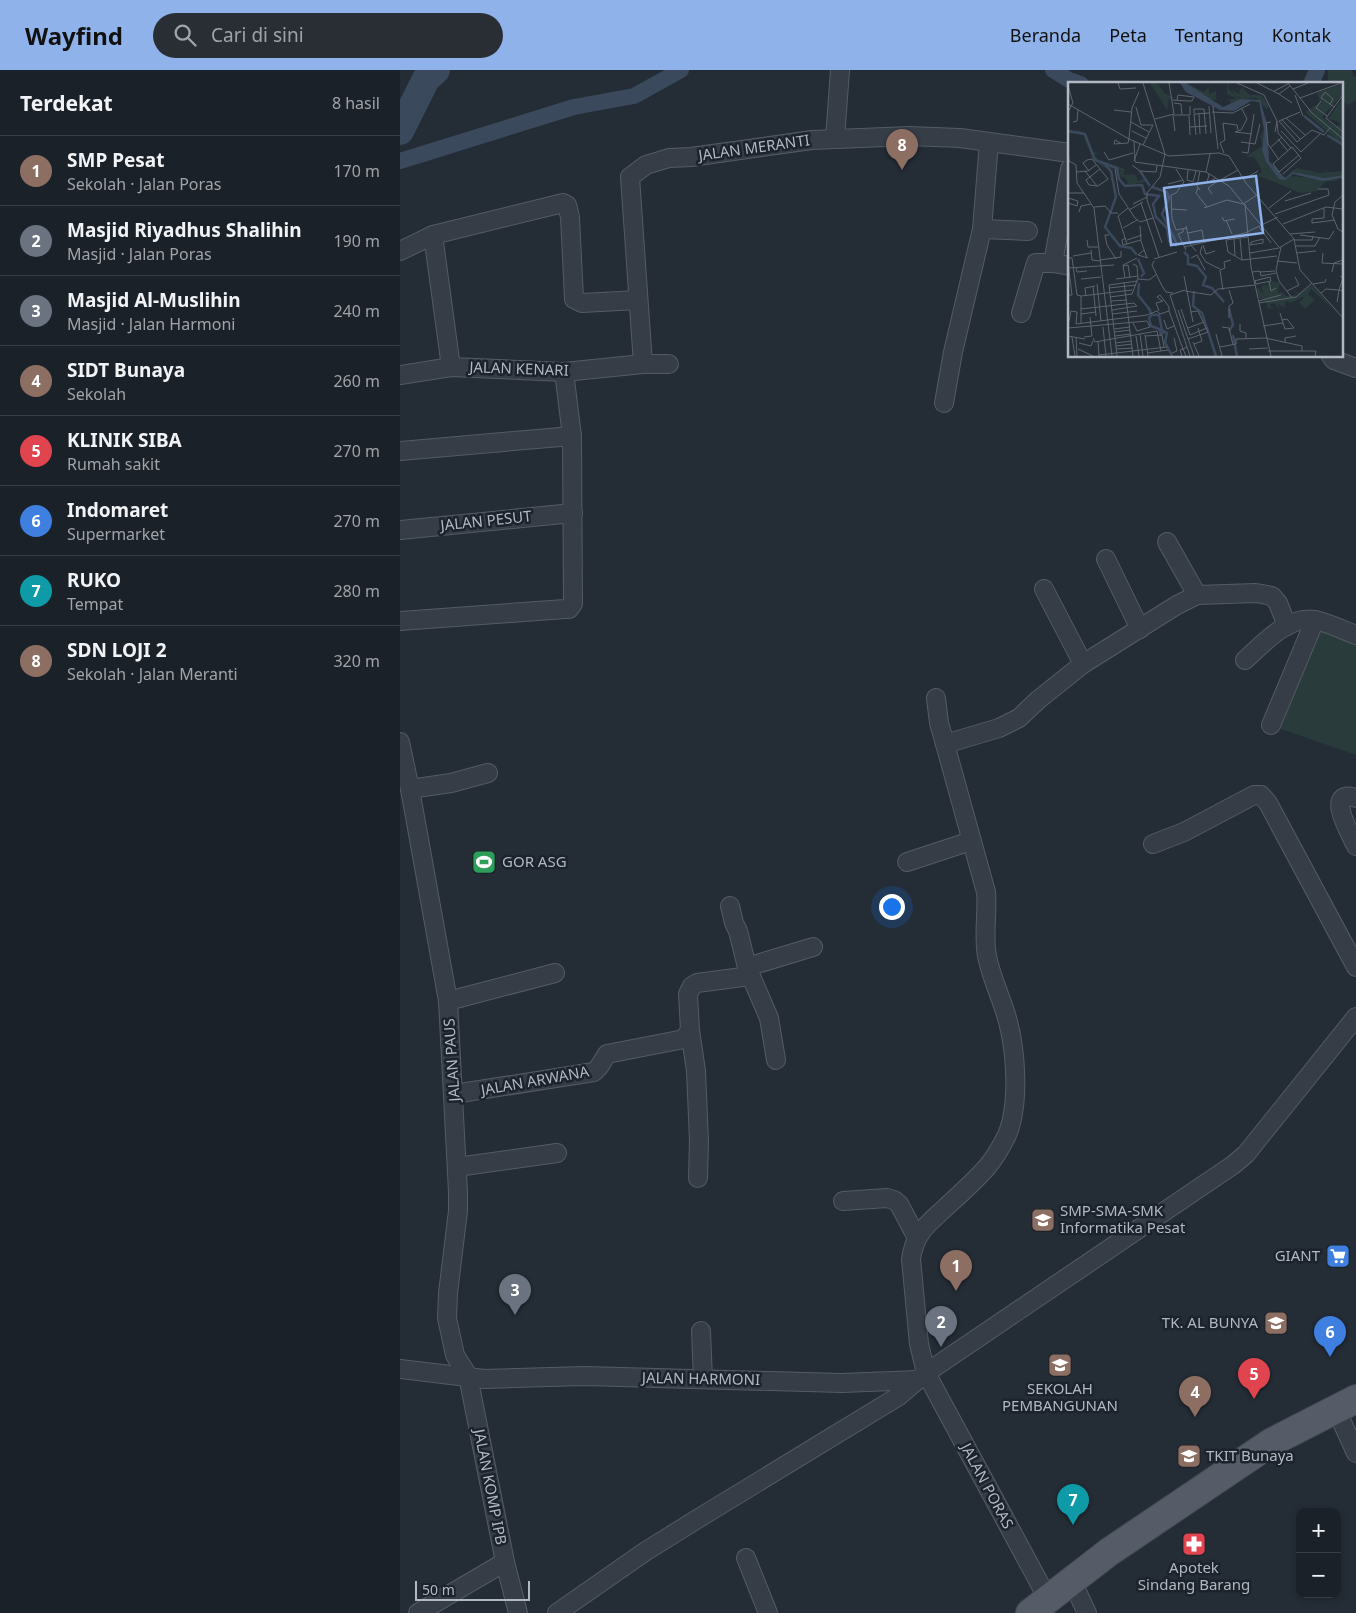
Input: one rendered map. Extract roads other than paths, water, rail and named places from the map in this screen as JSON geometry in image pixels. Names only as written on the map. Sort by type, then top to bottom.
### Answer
[{"type":"main road","points":[[1039,1606],[1109,1552],[1272,1442],[1346,1404]]},
{"type":"street","points":[[835,139],[840,70]]},
{"type":"street","name":"JALAN MERANTI","points":[[643,364],[630,177],[646,165],[669,158],[691,157],[812,140],[909,136],[960,138],[1068,153]]},
{"type":"street","points":[[944,403],[953,352],[982,229],[989,142]]},
{"type":"street","points":[[1022,313],[1036,264],[1061,264],[1068,191]]},
{"type":"street","points":[[400,252],[433,234],[563,203],[567,205],[570,217],[574,299],[582,303],[638,300]]},
{"type":"street","points":[[982,229],[1028,231]]},
{"type":"street","points":[[433,234],[450,366]]},
{"type":"street","points":[[1332,358],[1356,368]]},
{"type":"street","name":"JALAN KENARI","points":[[400,375],[450,366],[564,372],[643,364],[669,364]]},
{"type":"street","points":[[400,621],[569,608],[573,604],[572,436],[564,372]]},
{"type":"street","points":[[400,450],[572,436]]},
{"type":"street","name":"JALAN PESUT","points":[[400,530],[573,513]]},
{"type":"street","points":[[1167,542],[1197,595]]},
{"type":"street","points":[[1106,559],[1140,629]]},
{"type":"street","points":[[1044,589],[1082,664]]},
{"type":"street","points":[[944,744],[1000,728],[1019,718],[1082,664],[1177,605],[1197,595],[1256,593],[1272,596],[1278,603],[1288,626]]},
{"type":"street","points":[[1271,725],[1315,620]]},
{"type":"street","points":[[1245,660],[1267,641],[1298,621],[1315,620],[1356,635]]},
{"type":"street","points":[[843,1201],[887,1198],[894,1200],[899,1204],[917,1238],[926,1225],[989,1166],[1008,1133],[1013,1109],[1015,1068],[1012,1034],[987,956],[984,933],[987,905],[986,892],[944,744],[936,698]]},
{"type":"street","name":"JALAN PAUS","points":[[400,742],[448,1001],[454,1094],[458,1211],[448,1293],[448,1318],[455,1355],[476,1378]]},
{"type":"street","points":[[410,789],[451,783],[488,773]]},
{"type":"street","points":[[1153,844],[1184,832],[1254,795],[1261,796],[1268,803],[1356,966]]},
{"type":"street","points":[[1356,798],[1350,796],[1342,799],[1339,810],[1356,846]]},
{"type":"street","points":[[907,862],[971,841]]},
{"type":"street","points":[[730,906],[749,972],[769,1018],[776,1060]]},
{"type":"street","points":[[698,1178],[699,1140],[696,1071],[690,1030],[688,994],[692,986],[697,983],[749,972],[813,946]]},
{"type":"street","points":[[448,1001],[555,973]]},
{"type":"street","points":[[556,1613],[646,1551],[899,1396],[922,1376],[1234,1165],[1246,1154],[1356,1017]]},
{"type":"street","name":"JALAN ARWANA","points":[[454,1094],[594,1072],[607,1054],[684,1039],[690,1030]]},
{"type":"street","points":[[457,1167],[557,1153]]},
{"type":"street","name":"JALAN PORAS","points":[[917,1238],[912,1248],[911,1259],[922,1376],[1039,1606]]},
{"type":"street","points":[[701,1331],[703,1379]]},
{"type":"street","name":"JALAN HARMONI","points":[[400,1369],[476,1378],[584,1376],[842,1383],[922,1376]]},
{"type":"street","name":"JALAN KOMP IPB","points":[[476,1378],[505,1562],[518,1613]]},
{"type":"street","points":[[1346,1404],[1356,1453]]},
{"type":"street","points":[[746,1558],[768,1613]]},
{"type":"street","points":[[418,1613],[505,1562]]},
{"type":"street","points":[[1072,1581],[1087,1613]]},
{"type":"waterway","points":[[400,131],[426,79],[436,70]]},
{"type":"waterway","points":[[400,161],[574,107],[634,96],[681,70]]},
{"type":"waterway","points":[[1053,70],[1075,82]]},
{"type":"waterway","points":[[1312,82],[1317,70]]},
{"type":"place","name":"SDN LOJI 2","points":[[902,170]]},
{"type":"place","name":"GOR ASG","points":[[484,862]]},
{"type":"place","name":"SMP-SMA-SMK Informatika Pesat","points":[[1043,1220]]},
{"type":"place","name":"GIANT","points":[[1338,1256]]},
{"type":"place","name":"SMP Pesat","points":[[956,1291]]},
{"type":"place","name":"Masjid Al-Muslihin","points":[[515,1315]]},
{"type":"place","name":"TK. AL BUNYA","points":[[1276,1323]]},
{"type":"place","name":"Masjid Riyadhus Shalihin","points":[[941,1347]]},
{"type":"place","name":"Indomaret","points":[[1330,1357]]},
{"type":"place","name":"SEKOLAH PEMBANGUNAN","points":[[1060,1365]]},
{"type":"place","name":"KLINIK SIBA","points":[[1254,1399]]},
{"type":"place","name":"SIDT Bunaya","points":[[1195,1417]]},
{"type":"place","name":"TKIT Bunaya","points":[[1189,1456]]},
{"type":"place","name":"RUKO","points":[[1073,1525]]},
{"type":"place","name":"Apotek Sindang Barang","points":[[1194,1544]]}]
